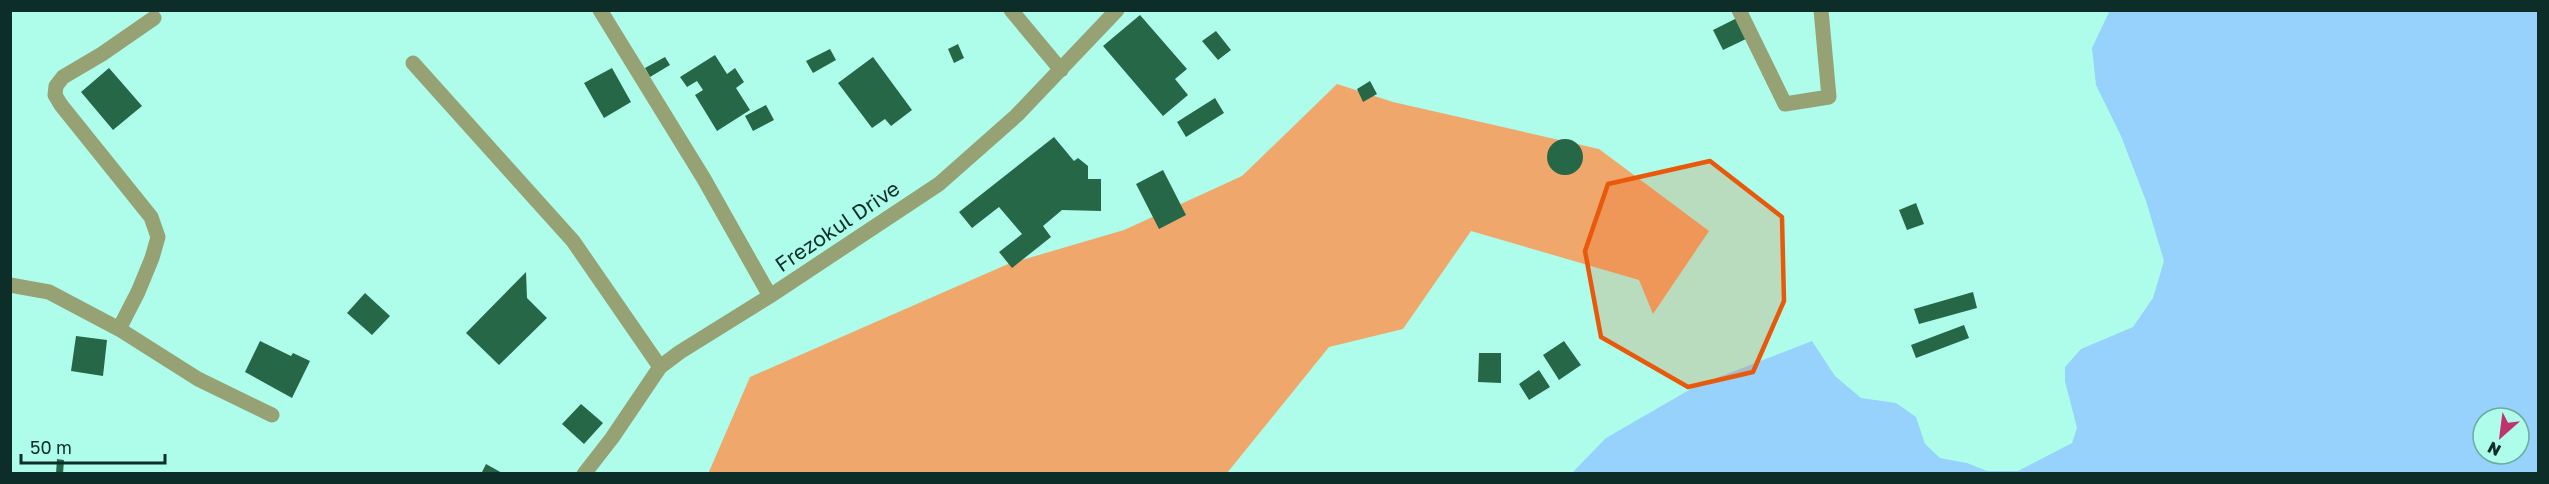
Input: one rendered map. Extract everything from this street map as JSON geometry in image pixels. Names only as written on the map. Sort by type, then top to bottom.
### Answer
[{"type":"street","points":[[600,10],[704,179],[770,296]]},
{"type":"street","points":[[1011,10],[1061,70]]},
{"type":"street","name":"Frezokul Drive","points":[[584,474],[612,438],[660,367],[939,184],[1017,116],[1117,10]]},
{"type":"street","points":[[1739,10],[1785,104],[1829,97],[1821,10]]},
{"type":"street","points":[[119,329],[138,292],[158,237],[151,217],[61,105],[55,95],[56,86],[63,77],[102,54],[154,18]]},
{"type":"street","points":[[413,63],[573,241],[660,367]]},
{"type":"street","points":[[10,285],[49,292],[119,329],[198,380],[272,415]]},
{"type":"highlighted area","points":[[1710,161],[1782,217],[1784,301],[1753,372],[1688,387],[1601,337],[1585,251],[1608,184]]},
{"type":"shaded area","points":[[1337,84],[1393,102],[1599,149],[1709,231],[1653,314],[1639,280],[1471,231],[1403,329],[1329,347],[1227,473],[708,474],[750,377],[1008,264],[1124,230],[1242,176]]},
{"type":"water","points":[[2110,10],[2538,11],[2538,473],[1572,473],[1606,438],[1696,386],[1812,341],[1835,376],[1861,398],[1896,403],[1916,417],[1925,444],[1940,458],[1967,463],[1987,471],[2018,471],[2072,443],[2077,428],[2065,381],[2065,367],[2081,349],[2133,327],[2153,298],[2164,261],[2146,201],[2121,136],[2096,85],[2092,48]]},
{"type":"building","points":[[1140,15],[1187,69],[1175,79],[1188,95],[1163,116],[1103,46]]},
{"type":"building","points":[[1737,18],[1748,38],[1723,50],[1713,30]]},
{"type":"building","points":[[1216,31],[1231,50],[1218,60],[1202,41]]},
{"type":"building","points":[[958,44],[964,58],[954,63],[948,49]]},
{"type":"building","points":[[830,49],[836,60],[813,73],[806,61]]},
{"type":"building","points":[[715,55],[727,74],[735,68],[744,82],[736,88],[750,110],[717,131],[695,95],[703,90],[697,81],[687,87],[680,77]]},
{"type":"building","points":[[665,57],[670,65],[650,77],[645,68]]},
{"type":"building","points":[[873,57],[912,110],[891,126],[885,119],[872,128],[838,83]]},
{"type":"building","points":[[109,68],[142,106],[113,130],[81,92]]},
{"type":"building","points":[[612,68],[631,102],[604,118],[584,83]]},
{"type":"building","points":[[1370,81],[1377,94],[1363,102],[1357,89]]},
{"type":"building","points":[[1215,98],[1224,113],[1186,137],[1177,122]]},
{"type":"building","points":[[766,105],[774,120],[753,131],[745,116]]},
{"type":"building","points":[[1054,137],[1074,161],[1078,158],[1088,166],[1088,179],[1101,179],[1101,211],[1062,210],[1043,226],[1051,237],[1012,268],[999,252],[1022,234],[999,207],[972,228],[959,212]]},
{"type":"building","points":[[1565,139],[1578,144],[1583,157],[1578,170],[1565,175],[1552,170],[1547,157],[1552,144]]},
{"type":"building","points":[[1163,170],[1186,215],[1159,229],[1136,184]]},
{"type":"building","points":[[1916,203],[1924,224],[1907,230],[1899,210]]},
{"type":"building","points":[[526,272],[527,298],[547,318],[499,365],[466,333]]},
{"type":"building","points":[[1973,292],[1977,308],[1919,324],[1914,309]]},
{"type":"building","points":[[365,293],[390,316],[372,335],[347,313]]},
{"type":"building","points":[[1964,325],[1969,338],[1916,358],[1911,345]]},
{"type":"building","points":[[76,336],[107,340],[103,376],[71,371]]},
{"type":"building","points":[[260,341],[291,356],[293,353],[310,361],[292,398],[245,372]]},
{"type":"building","points":[[1564,341],[1581,365],[1559,380],[1543,355]]},
{"type":"building","points":[[1479,353],[1501,353],[1501,383],[1478,382]]},
{"type":"building","points":[[1539,370],[1550,387],[1529,400],[1519,384]]},
{"type":"building","points":[[581,404],[603,423],[584,444],[562,424]]},
{"type":"building","points":[[57,459],[64,460],[63,474],[56,474]]},
{"type":"building","points":[[486,464],[504,474],[481,474]]}]
